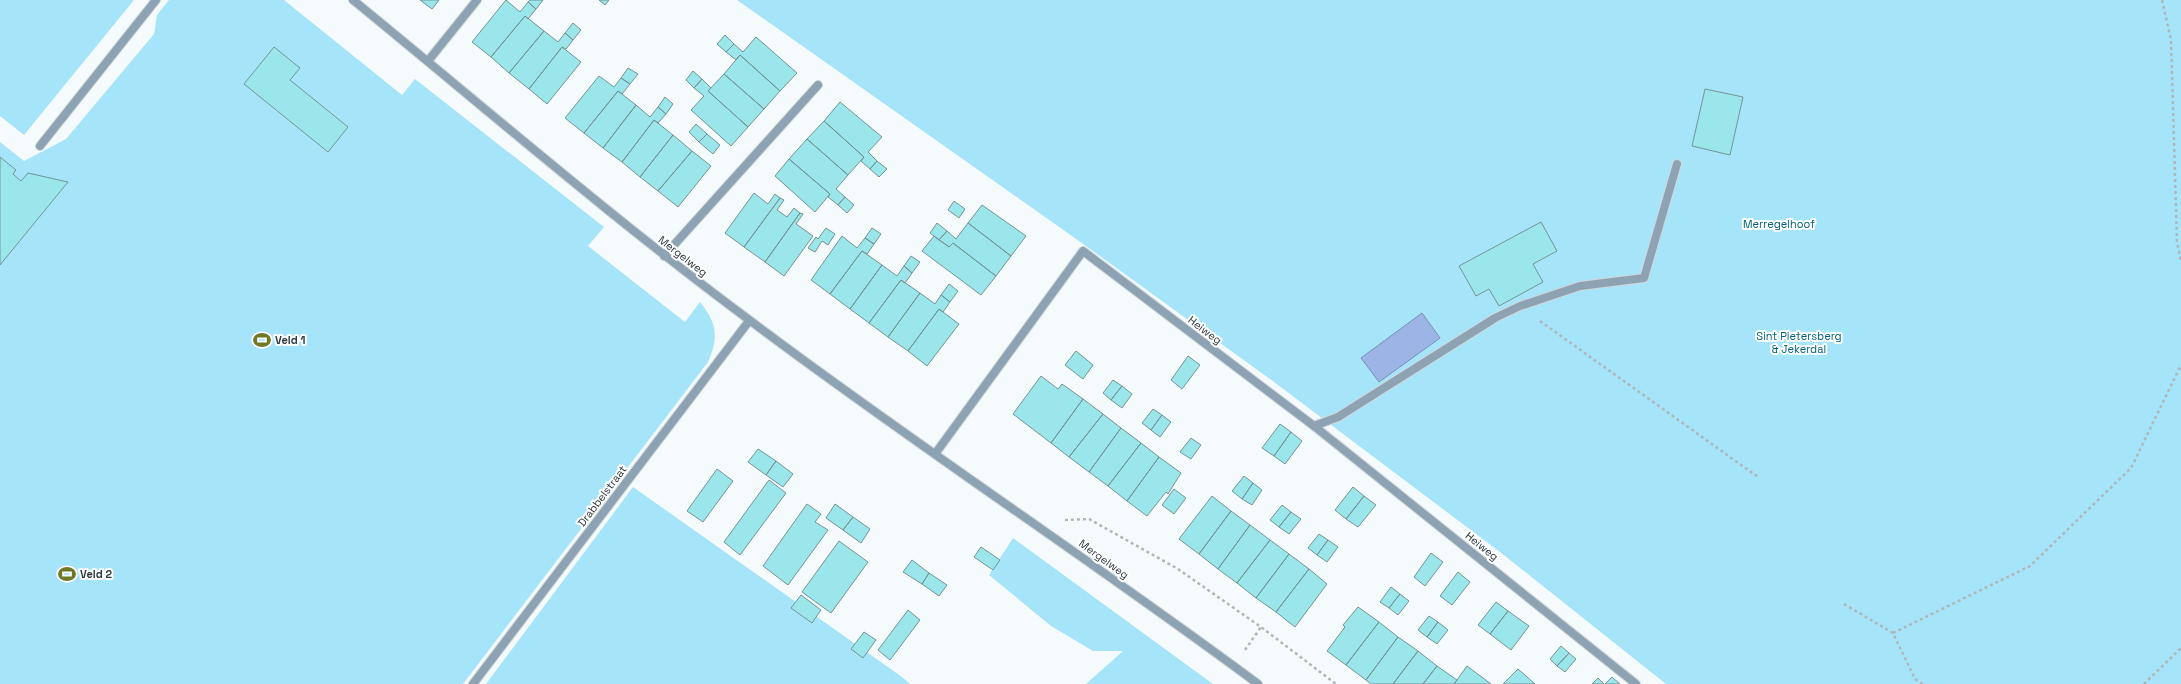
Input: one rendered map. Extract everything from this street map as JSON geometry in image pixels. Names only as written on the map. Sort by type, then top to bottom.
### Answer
[{"type":"street","points":[[40,146],[156,0]]},
{"type":"street","name":"Mergelweg","points":[[353,0],[532,149],[664,256],[749,320],[935,454],[1033,521],[1258,684]]},
{"type":"street","points":[[428,61],[477,0]]},
{"type":"street","points":[[664,256],[818,85]]},
{"type":"street","points":[[1314,426],[1338,417],[1495,318],[1520,306],[1580,286],[1644,278],[1677,164]]},
{"type":"street","name":"Heiweg","points":[[935,454],[1083,251],[1314,426],[1636,684]]},
{"type":"street","name":"Drabbelstraat","points":[[474,684],[749,320]]},
{"type":"path","points":[[2162,0],[2171,40],[2177,242],[2181,263]]},
{"type":"path","points":[[1520,306],[1758,477]]},
{"type":"path","points":[[1894,633],[2030,566],[2131,468],[2181,365]]},
{"type":"path","points":[[1033,521],[1089,519],[1178,569],[1261,627],[1336,684]]},
{"type":"path","points":[[1844,604],[1894,633],[1915,679],[1923,684]]},
{"type":"path","points":[[1234,666],[1261,627]]},
{"type":"path","points":[[2144,684],[2181,648]]},
{"type":"green space","points":[[0,0],[134,0],[24,135],[0,116]]},
{"type":"green space","points":[[169,0],[284,0],[402,95],[415,79],[604,227],[588,246],[685,322],[700,302],[710,317],[713,324],[715,338],[712,353],[708,362],[463,684],[0,684],[0,142],[24,161],[66,139],[154,34],[157,15]]},
{"type":"green space","name":"Sint Pietersberg & Jekerdal","points":[[737,0],[2181,0],[2181,684],[1666,684],[1500,552],[1274,382],[1079,241]]},
{"type":"green space","points":[[633,487],[902,677],[910,684],[486,684]]},
{"type":"green space","points":[[1013,538],[1213,684],[1086,684],[1123,651],[1093,651],[1051,626],[989,575]]},
{"type":"shaded area","points":[[1422,313],[1440,338],[1379,382],[1361,358]]},
{"type":"building","points":[[420,0],[439,0],[432,9]]},
{"type":"building","points":[[506,0],[520,12],[528,2],[536,9],[528,19],[525,16],[491,57],[472,42]]},
{"type":"building","points":[[530,0],[543,0],[536,9],[528,2]]},
{"type":"building","points":[[599,0],[609,0],[605,5]]},
{"type":"building","points":[[525,16],[544,31],[509,73],[491,57]]},
{"type":"building","points":[[573,23],[581,30],[573,40],[565,33]]},
{"type":"building","points":[[544,31],[558,42],[565,33],[573,40],[566,49],[562,47],[529,89],[509,73]]},
{"type":"building","points":[[725,35],[734,44],[726,52],[717,44]]},
{"type":"building","points":[[756,37],[797,73],[780,91],[740,55],[736,60],[726,52],[734,44],[743,52]]},
{"type":"building","points":[[274,47],[300,68],[290,80],[348,127],[328,152],[244,84]]},
{"type":"building","points":[[562,47],[581,62],[547,104],[529,89]]},
{"type":"building","points":[[740,55],[780,91],[764,109],[724,74]]},
{"type":"building","points":[[628,68],[638,74],[630,84],[621,78]]},
{"type":"building","points":[[693,71],[702,79],[694,88],[686,80]]},
{"type":"building","points":[[724,74],[764,109],[748,127],[708,91]]},
{"type":"building","points":[[599,76],[614,87],[621,78],[630,84],[622,94],[618,91],[584,133],[565,118]]},
{"type":"building","points":[[702,79],[711,88],[708,91],[748,127],[731,146],[691,110],[704,96],[694,88]]},
{"type":"building","points":[[1705,89],[1743,97],[1730,155],[1692,146]]},
{"type":"building","points":[[618,91],[636,105],[603,148],[584,133]]},
{"type":"building","points":[[665,97],[673,104],[666,114],[658,107]]},
{"type":"building","points":[[840,102],[882,137],[868,152],[877,161],[870,169],[861,161],[864,157],[824,121]]},
{"type":"building","points":[[636,105],[650,117],[658,107],[666,114],[658,123],[654,120],[622,162],[603,148]]},
{"type":"building","points":[[654,120],[673,135],[640,177],[622,162]]},
{"type":"building","points":[[824,121],[864,157],[848,175],[807,139]]},
{"type":"building","points":[[696,124],[707,134],[699,142],[689,132]]},
{"type":"building","points":[[707,134],[720,145],[713,154],[699,142]]},
{"type":"building","points":[[673,135],[692,151],[658,191],[640,177]]},
{"type":"building","points":[[807,139],[848,175],[836,189],[845,197],[838,205],[828,197],[830,194],[789,159]]},
{"type":"building","points":[[692,151],[711,166],[678,207],[658,191]]},
{"type":"building","points":[[0,157],[16,170],[13,174],[21,181],[28,173],[68,182],[0,265]]},
{"type":"building","points":[[789,159],[830,194],[815,212],[775,176]]},
{"type":"building","points":[[877,161],[887,169],[879,177],[870,169]]},
{"type":"building","points":[[754,193],[768,204],[775,194],[780,198],[744,247],[725,233]]},
{"type":"building","points":[[845,197],[854,205],[847,213],[838,205]]},
{"type":"building","points":[[780,198],[784,200],[777,210],[787,217],[794,208],[800,213],[765,262],[744,247]]},
{"type":"building","points":[[954,201],[965,209],[959,218],[948,210]]},
{"type":"building","points":[[982,205],[1026,236],[1011,256],[968,223]]},
{"type":"building","points":[[800,213],[803,214],[796,224],[813,236],[784,276],[765,262]]},
{"type":"building","points":[[1541,222],[1557,251],[1533,264],[1543,282],[1499,306],[1489,289],[1476,296],[1459,266]]},
{"type":"building","points":[[937,223],[947,231],[939,240],[930,233]]},
{"type":"building","points":[[968,223],[1011,256],[996,276],[953,243],[949,247],[939,240],[947,231],[956,239]]},
{"type":"building","points":[[826,228],[835,234],[828,245],[822,241],[815,252],[808,248],[816,237],[818,239]]},
{"type":"building","points":[[872,228],[881,234],[874,244],[865,238]]},
{"type":"building","points":[[842,236],[857,248],[865,238],[874,244],[867,254],[862,251],[830,294],[811,280]]},
{"type":"building","points":[[934,236],[949,247],[953,243],[996,276],[981,295],[922,251]]},
{"type":"building","points":[[862,251],[882,265],[850,309],[830,294]]},
{"type":"building","points":[[911,256],[920,262],[912,273],[904,266]]},
{"type":"building","points":[[882,265],[897,276],[904,266],[912,273],[905,283],[901,280],[869,323],[850,309]]},
{"type":"building","points":[[901,280],[920,293],[888,337],[869,323]]},
{"type":"building","points":[[949,284],[958,291],[950,302],[941,295]]},
{"type":"building","points":[[920,293],[935,304],[941,295],[950,302],[943,312],[939,309],[908,351],[888,337]]},
{"type":"building","points":[[939,309],[959,324],[927,366],[908,351]]},
{"type":"building","points":[[1076,351],[1093,365],[1083,379],[1065,365]]},
{"type":"building","points":[[1188,356],[1200,365],[1182,389],[1171,380]]},
{"type":"building","points":[[1041,376],[1058,389],[1062,384],[1083,399],[1051,443],[1013,414]]},
{"type":"building","points":[[1113,380],[1122,386],[1111,400],[1103,393]]},
{"type":"building","points":[[1122,386],[1132,394],[1122,408],[1111,400]]},
{"type":"building","points":[[1083,399],[1103,414],[1069,457],[1051,443]]},
{"type":"building","points":[[1153,409],[1162,415],[1151,430],[1142,423]]},
{"type":"building","points":[[1103,414],[1121,428],[1089,472],[1069,457]]},
{"type":"building","points":[[1162,415],[1171,422],[1160,437],[1151,430]]},
{"type":"building","points":[[1280,424],[1291,432],[1274,456],[1262,448]]},
{"type":"building","points":[[1121,428],[1141,443],[1108,486],[1089,472]]},
{"type":"building","points":[[1291,432],[1302,441],[1285,464],[1274,456]]},
{"type":"building","points":[[1191,438],[1201,445],[1191,459],[1180,452]]},
{"type":"building","points":[[1141,443],[1159,457],[1127,501],[1108,486]]},
{"type":"building","points":[[758,449],[776,461],[766,475],[748,462]]},
{"type":"building","points":[[1159,457],[1181,473],[1168,494],[1166,492],[1147,516],[1127,501]]},
{"type":"building","points":[[776,461],[793,474],[783,487],[766,475]]},
{"type":"building","points":[[717,469],[733,481],[703,522],[687,511]]},
{"type":"building","points":[[1244,476],[1253,483],[1242,499],[1232,491]]},
{"type":"building","points":[[769,480],[786,493],[740,555],[724,542]]},
{"type":"building","points":[[1253,483],[1262,490],[1252,505],[1242,499]]},
{"type":"building","points":[[1353,487],[1364,496],[1346,519],[1335,510]]},
{"type":"building","points":[[1174,489],[1186,498],[1174,514],[1162,505]]},
{"type":"building","points":[[1212,496],[1231,511],[1199,554],[1179,539]]},
{"type":"building","points":[[1364,496],[1376,505],[1358,527],[1346,519]]},
{"type":"building","points":[[807,504],[821,514],[815,522],[828,530],[788,585],[763,566]]},
{"type":"building","points":[[835,504],[853,517],[843,530],[826,518]]},
{"type":"building","points":[[1282,505],[1291,512],[1279,527],[1270,520]]},
{"type":"building","points":[[1231,511],[1250,525],[1218,569],[1199,554]]},
{"type":"building","points":[[1291,512],[1301,519],[1289,534],[1279,527]]},
{"type":"building","points":[[853,517],[870,529],[861,543],[843,530]]},
{"type":"building","points":[[1250,525],[1270,540],[1237,583],[1218,569]]},
{"type":"building","points":[[1319,534],[1328,540],[1317,555],[1308,548]]},
{"type":"building","points":[[1270,540],[1289,554],[1256,598],[1237,583]]},
{"type":"building","points":[[1328,540],[1338,547],[1327,562],[1317,555]]},
{"type":"building","points":[[839,541],[868,562],[831,613],[802,592]]},
{"type":"building","points":[[981,547],[1000,560],[993,570],[974,557]]},
{"type":"building","points":[[1431,553],[1443,562],[1425,586],[1414,577]]},
{"type":"building","points":[[1289,554],[1309,569],[1276,612],[1256,598]]},
{"type":"building","points":[[912,560],[929,573],[922,584],[903,572]]},
{"type":"building","points":[[1309,569],[1327,584],[1295,627],[1276,612]]},
{"type":"building","points":[[1458,572],[1470,582],[1452,605],[1440,596]]},
{"type":"building","points":[[929,573],[947,585],[939,596],[922,584]]},
{"type":"building","points":[[1391,587],[1400,594],[1389,608],[1380,602]]},
{"type":"building","points":[[1400,594],[1409,601],[1398,615],[1389,608]]},
{"type":"building","points":[[801,595],[821,610],[812,623],[791,608]]},
{"type":"building","points":[[1496,602],[1508,611],[1490,634],[1478,625]]},
{"type":"building","points":[[1358,607],[1379,622],[1346,665],[1327,651],[1345,627],[1343,625]]},
{"type":"building","points":[[908,610],[920,620],[890,660],[878,650]]},
{"type":"building","points":[[1508,611],[1529,626],[1511,650],[1490,634]]},
{"type":"building","points":[[1429,616],[1438,622],[1427,637],[1418,630]]},
{"type":"building","points":[[1379,622],[1398,637],[1366,680],[1346,665]]},
{"type":"building","points":[[1438,622],[1448,630],[1437,644],[1427,637]]},
{"type":"building","points":[[864,632],[876,640],[863,658],[851,649]]},
{"type":"building","points":[[1398,637],[1418,651],[1393,684],[1371,684],[1366,680]]},
{"type":"building","points":[[1561,646],[1569,653],[1557,666],[1550,659]]},
{"type":"building","points":[[1418,651],[1437,666],[1423,684],[1393,684]]},
{"type":"building","points":[[1569,653],[1576,659],[1565,672],[1557,666]]},
{"type":"building","points":[[1437,666],[1457,680],[1454,684],[1423,684]]},
{"type":"building","points":[[1467,666],[1491,684],[1454,684]]},
{"type":"building","points":[[1518,669],[1535,684],[1503,684]]},
{"type":"building","points":[[1612,677],[1620,684],[1605,684]]},
{"type":"building","points":[[1598,678],[1604,684],[1592,684]]},
{"type":"place","name":"Veld 1","points":[[262,340]]},
{"type":"place","name":"Veld 2","points":[[67,574]]},
{"type":"park label","name":"Merregelhoof","points":[[1779,224]]}]
